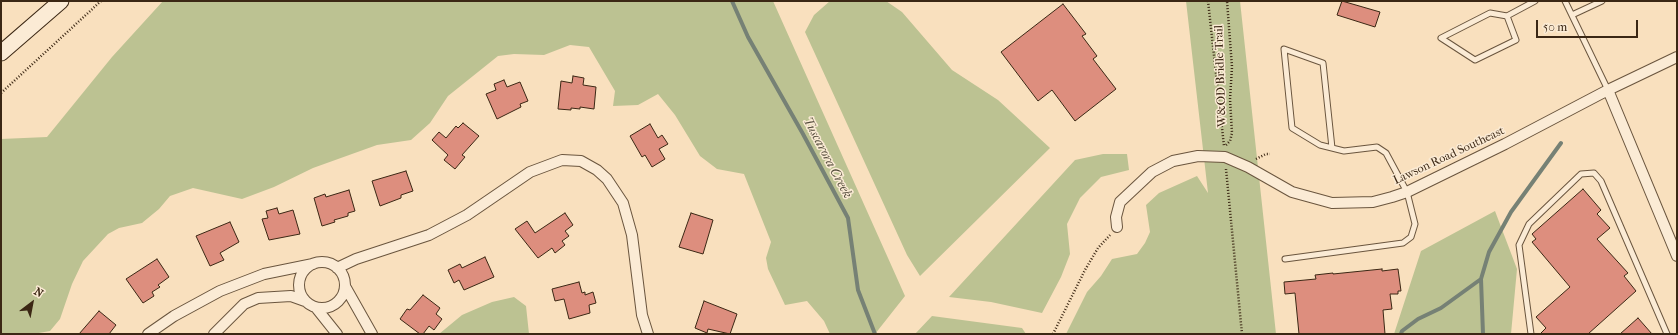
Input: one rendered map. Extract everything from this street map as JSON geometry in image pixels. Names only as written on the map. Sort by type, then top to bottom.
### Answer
[{"type":"main road","points":[[1,53],[61,1]]},
{"type":"street","name":"Lawson Road Southeast","points":[[1117,227],[1116,217],[1120,202],[1152,172],[1173,161],[1198,156],[1225,157],[1248,167],[1292,192],[1332,203],[1373,202],[1407,192],[1505,144],[1608,90],[1677,57]]},
{"type":"street","points":[[1608,90],[1677,256]]},
{"type":"street","points":[[337,268],[356,259],[429,235],[467,215],[530,172],[562,160],[581,161],[597,170],[607,179],[623,203],[632,235],[642,315],[648,334]]},
{"type":"street","points":[[148,334],[174,316],[220,291],[264,274],[328,262],[337,268],[345,280],[346,288],[372,334]]},
{"type":"street","points":[[305,301],[300,291],[299,284],[301,275],[306,268],[313,264]]},
{"type":"street","points":[[317,309],[333,307],[341,301],[346,288]]},
{"type":"street","points":[[214,334],[244,304],[258,298],[291,296],[305,301],[317,309],[337,334]]},
{"type":"lane","points":[[1507,16],[1516,40],[1474,60],[1441,38],[1490,13],[1507,16],[1535,1]]},
{"type":"lane","points":[[1565,1],[1608,90]]},
{"type":"lane","points":[[1572,16],[1602,1]]},
{"type":"lane","points":[[1285,259],[1403,243],[1411,238],[1415,224],[1407,192],[1386,153],[1377,147],[1344,151],[1332,148],[1320,145],[1292,128],[1284,49],[1323,63],[1332,148]]},
{"type":"lane","points":[[1531,334],[1519,245],[1529,224],[1581,174],[1594,174],[1601,181],[1667,334]]},
{"type":"path","points":[[1,92],[101,1]]},
{"type":"path","name":"W&OD Bridle Trail","points":[[1208,1],[1224,147],[1230,141],[1232,133],[1230,99],[1232,67],[1227,1]]},
{"type":"path","points":[[1226,165],[1242,334]]},
{"type":"path","points":[[1053,334],[1098,248],[1117,227]]},
{"type":"green space","points":[[163,1],[773,1],[905,296],[875,334],[830,334],[824,321],[807,301],[785,305],[768,269],[766,258],[771,242],[744,174],[717,169],[700,156],[675,115],[658,94],[638,105],[613,106],[615,91],[589,47],[570,45],[544,55],[514,54],[498,56],[448,96],[430,123],[411,140],[377,145],[313,168],[274,187],[242,199],[193,188],[170,196],[159,209],[142,223],[119,228],[108,234],[83,261],[72,284],[60,319],[50,331],[33,334],[1,334],[1,139],[47,137],[112,57]]},
{"type":"green space","points":[[830,1],[886,1],[902,12],[952,70],[998,100],[1050,148],[920,276],[907,255],[805,32],[814,15]]},
{"type":"green space","points":[[1186,1],[1240,1],[1276,334],[1066,334],[1087,292],[1101,276],[1112,259],[1137,254],[1145,243],[1150,232],[1146,205],[1159,193],[1197,176],[1208,193]]},
{"type":"green space","points":[[1103,154],[1127,154],[1129,170],[1101,177],[1080,198],[1067,224],[1070,254],[1061,277],[1042,313],[991,302],[949,297],[1075,160]]},
{"type":"green space","points":[[1495,211],[1517,269],[1511,334],[1394,334],[1421,251]]},
{"type":"green space","points":[[514,297],[526,306],[529,334],[439,334],[462,315],[492,302]]},
{"type":"green space","points":[[932,316],[1022,328],[1026,334],[915,334]]},
{"type":"building","points":[[1342,1],[1380,12],[1375,27],[1337,15]]},
{"type":"building","points":[[1063,4],[1086,34],[1082,36],[1097,56],[1093,59],[1116,89],[1075,121],[1052,90],[1038,101],[1001,52]]},
{"type":"building","points":[[573,76],[584,78],[583,85],[596,87],[594,109],[580,107],[580,109],[571,108],[571,110],[558,109],[561,81],[572,83]]},
{"type":"building","points":[[504,80],[507,87],[520,82],[528,101],[520,104],[521,107],[497,119],[486,94],[496,90],[494,84]]},
{"type":"building","points":[[463,123],[479,136],[462,155],[465,157],[455,169],[444,160],[448,155],[432,140],[439,132],[446,138],[456,126],[458,128]]},
{"type":"building","points":[[650,124],[658,138],[662,135],[668,144],[659,149],[665,159],[652,167],[645,155],[642,157],[630,136]]},
{"type":"building","points":[[406,171],[413,191],[401,195],[401,198],[380,206],[372,181]]},
{"type":"building","points":[[1583,189],[1601,210],[1597,214],[1610,228],[1597,239],[1628,273],[1624,276],[1636,291],[1588,334],[1540,334],[1546,328],[1536,317],[1570,287],[1532,242],[1536,239],[1532,234]]},
{"type":"building","points":[[349,190],[355,211],[348,213],[348,216],[334,220],[335,222],[322,226],[314,198],[325,194],[326,197]]},
{"type":"building","points":[[277,208],[279,214],[293,210],[300,234],[269,240],[262,219],[268,218],[266,211]]},
{"type":"building","points":[[565,213],[573,225],[565,231],[569,236],[562,241],[565,245],[555,253],[552,248],[538,258],[515,229],[527,221],[535,233]]},
{"type":"building","points":[[691,213],[713,220],[703,254],[679,247]]},
{"type":"building","points":[[230,222],[239,242],[220,253],[224,260],[210,266],[196,236]]},
{"type":"building","points":[[485,257],[494,277],[464,290],[459,280],[454,283],[448,270],[460,264],[462,268]]},
{"type":"building","points":[[157,259],[169,277],[158,285],[160,287],[152,292],[154,296],[143,303],[126,279]]},
{"type":"building","points":[[1382,269],[1382,271],[1398,269],[1401,291],[1398,291],[1398,294],[1390,294],[1392,309],[1383,310],[1385,334],[1299,334],[1295,293],[1285,294],[1284,282],[1316,279],[1315,275]]},
{"type":"building","points":[[579,282],[582,293],[585,292],[585,295],[593,292],[596,303],[589,305],[590,313],[569,319],[564,299],[555,301],[552,289]]},
{"type":"building","points":[[423,295],[440,308],[436,314],[442,319],[434,330],[429,326],[423,334],[420,334],[400,319],[407,309],[410,310]]},
{"type":"building","points":[[704,301],[737,314],[730,334],[708,329],[707,333],[695,328]]},
{"type":"building","points":[[99,311],[116,325],[109,334],[79,334]]},
{"type":"building","points":[[1638,318],[1652,334],[1620,334]]},
{"type":"waterway","name":"Tuscarora Creek","points":[[732,1],[748,37],[803,134],[848,218],[858,290],[875,334]]},
{"type":"waterway","points":[[1483,334],[1481,279],[1489,252],[1511,212],[1561,143]]},
{"type":"waterway","points":[[1401,334],[1402,331],[1418,319],[1441,308],[1481,279]]}]
